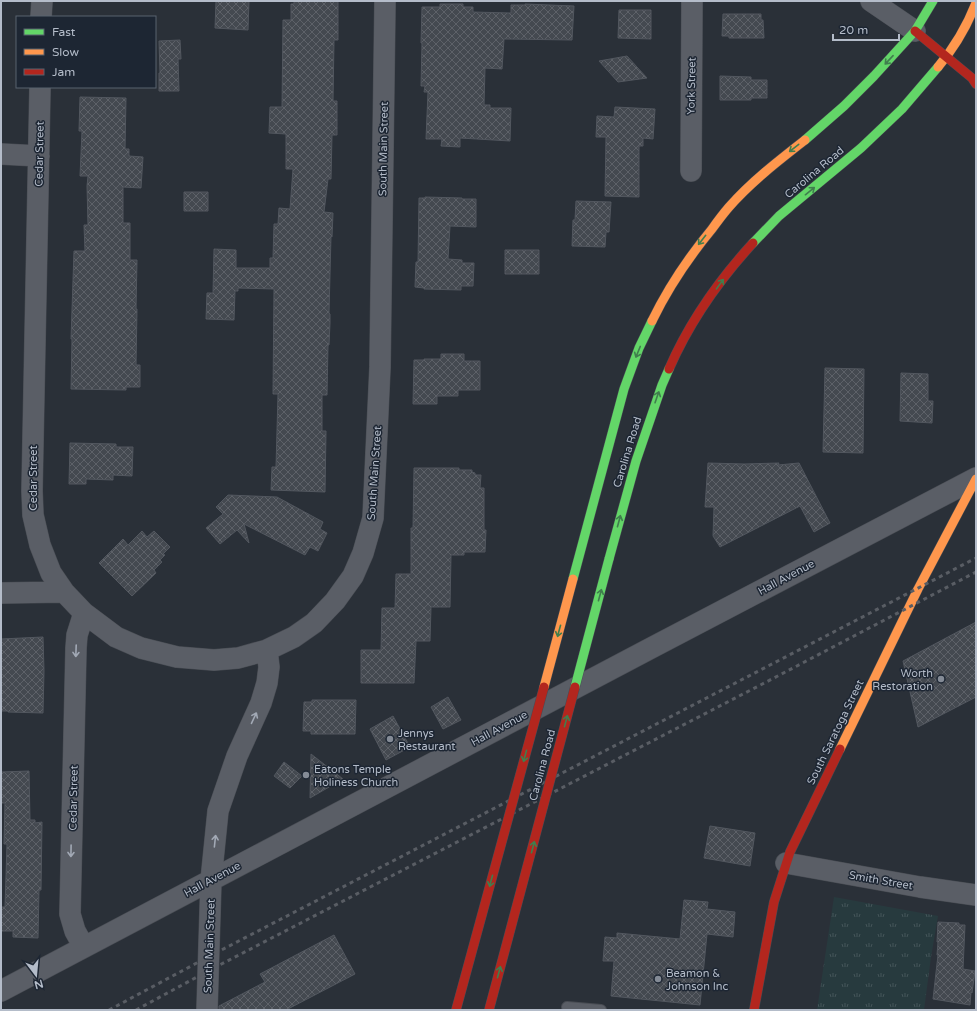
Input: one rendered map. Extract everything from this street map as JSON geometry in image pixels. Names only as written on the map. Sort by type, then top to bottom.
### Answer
[{"type":"main road","name":"Carolina Road","points":[[456,1010],[624,389],[639,348],[676,277],[694,251],[729,207],[752,184],[844,106],[879,71],[915,31],[933,1]]},
{"type":"main road","name":"Carolina Road","points":[[489,1010],[636,461],[662,385],[678,349],[698,315],[720,283],[742,255],[765,230],[779,216],[882,129],[902,109],[947,56],[970,18],[976,3]]},
{"type":"main road","points":[[915,31],[947,56],[972,78],[976,84]]},
{"type":"main road","name":"South Saratoga Street","points":[[754,1010],[774,902],[792,848],[915,595],[976,478]]},
{"type":"street","points":[[42,1],[42,16]]},
{"type":"street","name":"South Main Street","points":[[207,1010],[211,880],[218,811],[236,756],[261,703],[267,683],[269,667],[267,650],[294,637],[314,623],[335,601],[353,576],[363,553],[373,518],[380,367],[385,1]]},
{"type":"street","name":"York Street","points":[[690,171],[692,1]]},
{"type":"street","points":[[871,1],[915,31]]},
{"type":"street","name":"Cedar Street","points":[[40,88],[32,497],[33,515],[40,545],[51,573],[64,592],[84,613],[77,635],[76,648],[70,914],[75,931],[84,947]]},
{"type":"street","points":[[1,154],[39,156]]},
{"type":"street","name":"Hall Avenue","points":[[1,991],[976,478]]},
{"type":"street","points":[[1,593],[64,592]]},
{"type":"street","points":[[84,613],[116,637],[141,648],[177,657],[214,660],[238,658],[267,650]]},
{"type":"street","name":"Smith Street","points":[[786,863],[920,887],[976,895]]},
{"type":"lane","points":[[568,1006],[601,1010]]},
{"type":"green space","points":[[834,897],[938,916],[924,1010],[817,1010]]},
{"type":"building","points":[[216,1],[249,1],[248,30],[215,28]]},
{"type":"building","points":[[294,1],[338,1],[338,40],[334,40],[333,101],[337,101],[337,135],[332,135],[331,179],[328,179],[324,212],[333,213],[332,237],[331,236],[327,395],[322,395],[322,431],[326,431],[325,492],[271,490],[272,467],[276,467],[278,394],[273,394],[274,289],[238,288],[238,291],[235,291],[234,320],[206,319],[207,293],[213,293],[214,249],[236,250],[236,268],[270,268],[270,258],[273,258],[274,224],[278,224],[279,208],[290,209],[293,169],[286,169],[286,134],[269,133],[270,107],[282,107],[283,20],[291,20],[291,4],[294,4]]},
{"type":"building","points":[[440,4],[463,4],[463,7],[473,7],[473,12],[511,13],[511,5],[525,4],[574,6],[572,40],[504,39],[502,69],[485,68],[484,105],[490,105],[490,108],[511,108],[510,141],[460,138],[460,147],[441,146],[442,139],[426,139],[428,92],[424,92],[425,86],[421,86],[422,7],[440,7]]},
{"type":"building","points":[[619,10],[651,10],[651,39],[618,38]]},
{"type":"building","points":[[723,14],[761,14],[761,20],[763,20],[764,38],[729,38],[729,36],[722,36]]},
{"type":"building","points":[[180,40],[181,59],[178,59],[179,91],[159,91],[159,41]]},
{"type":"building","points":[[627,56],[647,78],[618,82],[599,61]]},
{"type":"building","points":[[720,76],[751,77],[751,80],[767,80],[767,98],[751,98],[751,100],[720,100]]},
{"type":"building","points":[[80,97],[126,98],[125,149],[129,149],[129,156],[143,157],[141,188],[123,187],[123,223],[130,223],[130,260],[137,260],[136,365],[140,365],[140,387],[126,387],[126,390],[71,389],[74,251],[85,251],[84,225],[88,225],[88,176],[80,176],[82,131],[79,131]]},
{"type":"building","points":[[615,107],[655,109],[653,139],[643,138],[643,146],[639,146],[639,197],[605,196],[606,137],[596,137],[597,116],[614,117]]},
{"type":"building","points":[[184,192],[208,192],[208,211],[184,211]]},
{"type":"building","points":[[419,198],[476,199],[476,227],[450,226],[448,259],[462,260],[462,263],[474,263],[473,286],[461,286],[461,290],[424,289],[415,287],[416,262],[418,262]]},
{"type":"building","points":[[576,201],[611,202],[609,232],[606,232],[605,247],[572,246],[573,220],[575,220]]},
{"type":"building","points":[[505,250],[539,250],[539,274],[505,274]]},
{"type":"building","points":[[441,354],[464,354],[464,361],[480,361],[480,390],[458,390],[458,396],[437,396],[437,404],[413,404],[414,360],[441,359]]},
{"type":"building","points":[[825,368],[864,369],[863,453],[823,452]]},
{"type":"building","points":[[901,373],[928,374],[928,401],[933,401],[932,423],[900,421]]},
{"type":"building","points":[[70,443],[116,444],[116,447],[133,447],[132,476],[113,475],[113,480],[86,479],[86,484],[69,484]]},
{"type":"building","points":[[708,463],[779,463],[778,465],[799,463],[830,523],[814,532],[800,506],[720,547],[713,536],[714,507],[705,507]]},
{"type":"building","points":[[414,468],[459,468],[459,470],[472,470],[475,475],[481,475],[480,488],[484,488],[484,530],[486,530],[485,552],[464,552],[464,555],[451,555],[450,607],[431,607],[430,641],[416,641],[414,683],[361,683],[361,650],[381,650],[382,608],[395,608],[396,574],[411,574],[411,528],[413,528]]},
{"type":"building","points":[[228,495],[277,497],[323,522],[320,529],[327,533],[318,551],[310,547],[305,555],[244,524],[249,543],[237,530],[220,544],[206,528],[223,514],[216,507]]},
{"type":"building","points":[[142,531],[147,537],[154,531],[170,547],[163,554],[165,555],[160,560],[162,562],[154,570],[156,573],[132,596],[99,563],[123,539],[128,545]]},
{"type":"building","name":"Worth Restoration","points":[[976,622],[976,697],[918,727],[903,661]]},
{"type":"building","points":[[43,637],[43,713],[1,711],[1,639]]},
{"type":"building","points":[[448,697],[461,720],[443,729],[431,707]]},
{"type":"building","points":[[312,700],[356,700],[355,734],[311,734],[311,731],[303,731],[304,702],[312,702]]},
{"type":"building","name":"Jennys Restaurant","points":[[393,716],[410,747],[386,760],[370,729]]},
{"type":"building","points":[[311,754],[343,779],[310,798]]},
{"type":"building","points":[[284,762],[302,776],[290,788],[274,776]]},
{"type":"building","points":[[29,771],[30,820],[35,820],[35,823],[42,822],[41,890],[39,890],[38,938],[13,937],[13,931],[1,931],[1,907],[5,907],[7,844],[4,844],[5,803],[1,803],[1,772]]},
{"type":"building","points":[[710,826],[755,833],[750,866],[704,858]]},
{"type":"building","name":"Beamon & Johnson Inc","points":[[684,900],[708,902],[707,909],[735,912],[733,937],[707,934],[700,1005],[611,996],[614,961],[603,961],[605,937],[617,938],[617,933],[680,939]]},
{"type":"building","points":[[938,922],[959,923],[959,925],[965,925],[963,969],[975,971],[970,1005],[933,999],[938,955]]},
{"type":"building","points":[[334,935],[355,974],[286,1010],[219,1010],[219,1006],[265,982],[260,974]]},
{"type":"railway","points":[[109,1010],[208,957],[976,558]]},
{"type":"railway","points":[[136,1010],[208,971],[976,572]]},
{"type":"traffic: fast","points":[[805,140],[844,106],[874,76],[915,31],[933,1]]},
{"type":"traffic: fast","points":[[753,243],[779,216],[861,148],[902,109],[938,67]]},
{"type":"traffic: fast","points":[[573,579],[624,389],[639,348],[652,321]]},
{"type":"traffic: fast","points":[[609,559],[636,461],[669,369]]},
{"type":"traffic: fast","points":[[575,687],[609,559]]},
{"type":"traffic: slow","points":[[938,67],[960,36],[976,3]]},
{"type":"traffic: slow","points":[[652,321],[679,274],[729,207],[756,180],[805,140]]},
{"type":"traffic: slow","points":[[840,749],[918,589],[976,479]]},
{"type":"traffic: slow","points":[[544,687],[573,579]]},
{"type":"traffic: jam","points":[[915,31],[972,78],[976,84]]},
{"type":"traffic: jam","points":[[669,369],[695,319],[728,272],[753,243]]},
{"type":"traffic: jam","points":[[456,1010],[544,687]]},
{"type":"traffic: jam","points":[[489,1010],[575,687]]},
{"type":"traffic: jam","points":[[754,1010],[774,902],[790,852],[840,749]]},
{"type":"place","name":"Worth Restoration","points":[[941,679]]},
{"type":"place","name":"Jennys Restaurant","points":[[390,739]]},
{"type":"place","name":"Eatons Temple Holiness Church","points":[[306,775]]},
{"type":"place","name":"Beamon & Johnson Inc","points":[[658,979]]}]
